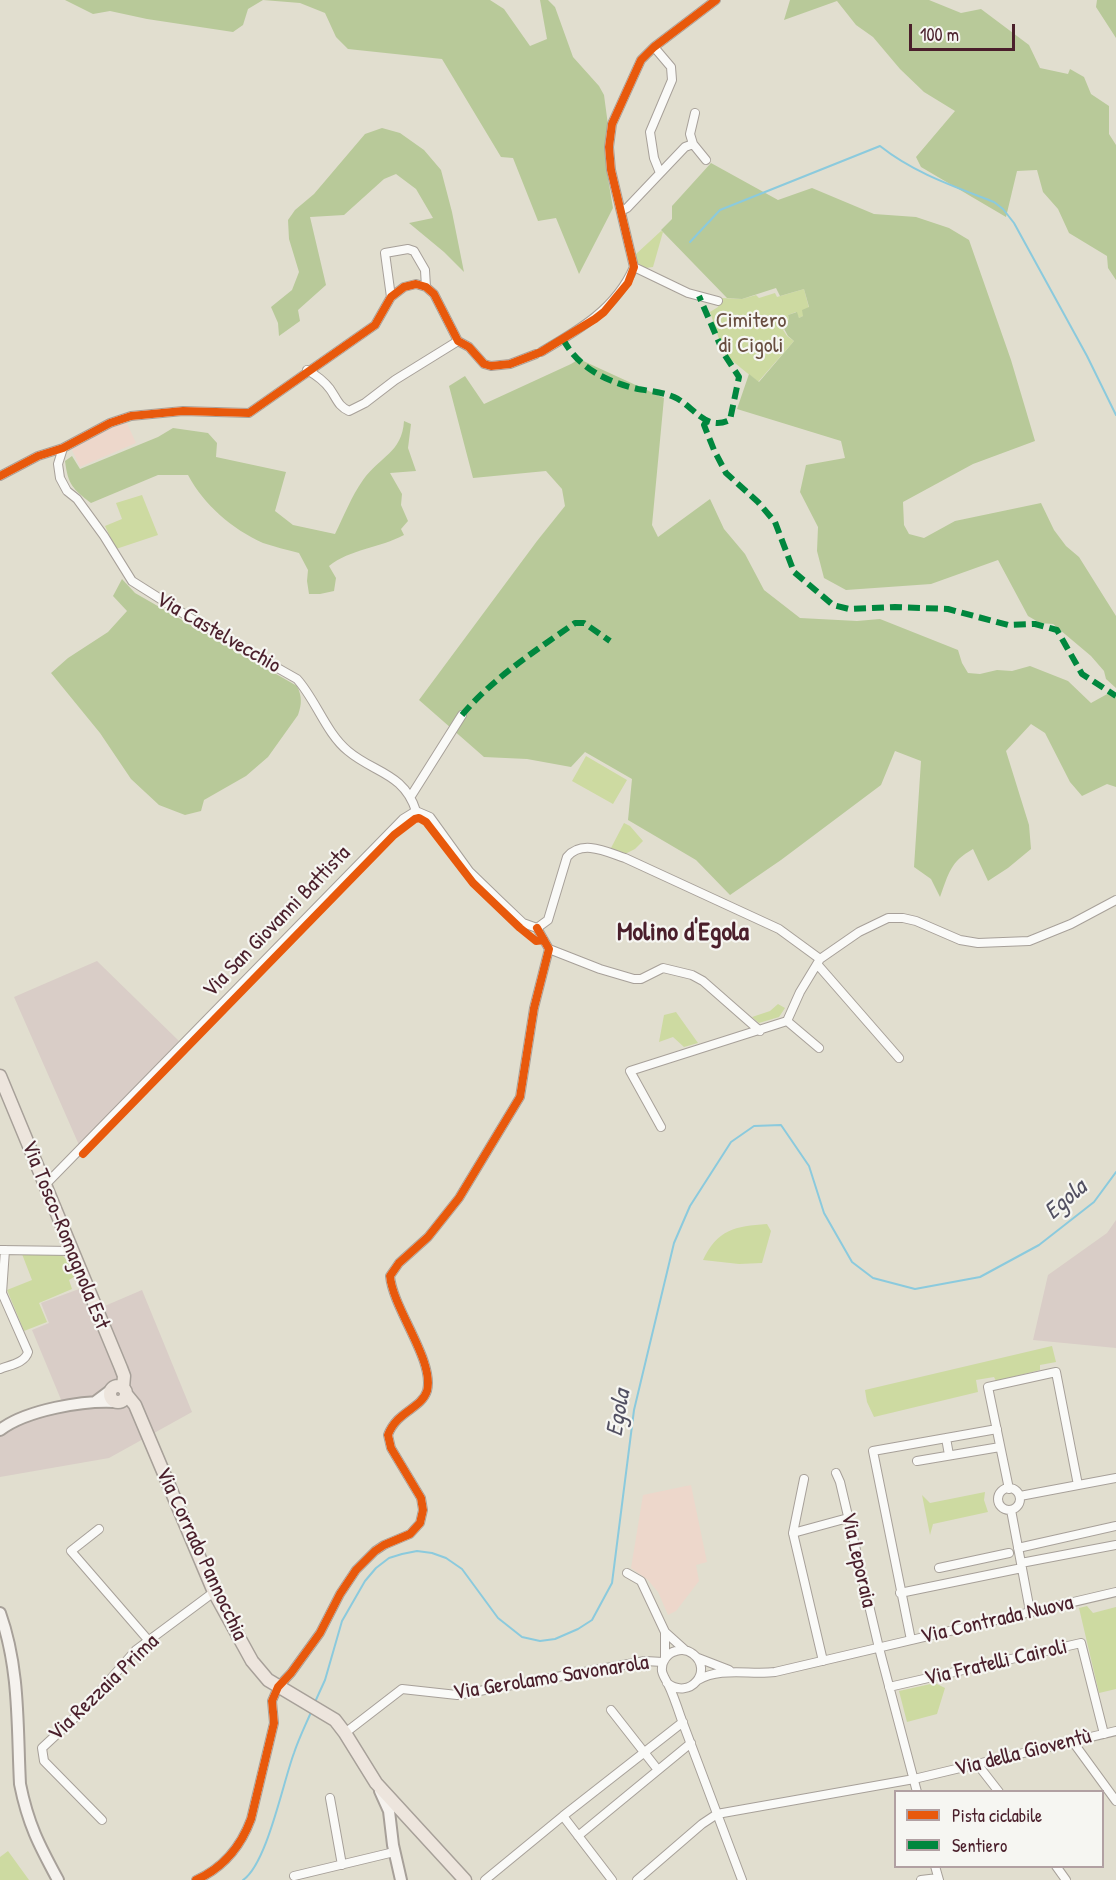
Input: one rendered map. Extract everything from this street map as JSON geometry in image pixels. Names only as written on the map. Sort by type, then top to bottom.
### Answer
[{"type":"main road","name":"Via Tosco-Romagnola Est","points":[[0,1076],[124,1376],[119,1394]]},
{"type":"main road","name":"Via Corrado Pannocchia","points":[[119,1394],[138,1413],[214,1592],[252,1661],[260,1672],[278,1686],[328,1715],[345,1732],[376,1783],[390,1801],[465,1880]]},
{"type":"main road","points":[[0,1430],[13,1421],[30,1414],[119,1394]]},
{"type":"main road","points":[[0,1613],[12,1655],[16,1681],[23,1800],[34,1837],[58,1880]]},
{"type":"main road","points":[[376,1783],[389,1812],[394,1852],[401,1880]]},
{"type":"main road","points":[[390,1801],[394,1809],[392,1834]]},
{"type":"main road","points":[[392,1834],[398,1823],[403,1822],[419,1829]]},
{"type":"street","points":[[0,476],[38,456],[63,448],[110,423],[131,416],[183,411],[249,412],[375,325],[391,297],[404,287],[417,284],[426,286],[434,294],[458,341],[469,347],[484,364],[491,366],[510,364],[538,353],[582,328],[604,312],[628,283],[634,267],[611,170],[609,147],[612,124],[641,60],[654,47],[716,0]]},
{"type":"street","points":[[654,47],[671,68],[672,80],[651,132],[654,158],[660,173]]},
{"type":"street","points":[[695,113],[690,134],[693,144],[706,160]]},
{"type":"street","points":[[621,212],[685,147],[693,144]]},
{"type":"street","points":[[391,297],[385,253],[408,249],[414,251],[425,270],[426,286]]},
{"type":"street","points":[[634,267],[688,293],[718,301]]},
{"type":"street","points":[[308,370],[320,378],[331,390],[340,407],[349,411],[458,341]]},
{"type":"street","name":"Via Castelvecchio","points":[[63,448],[58,464],[60,478],[67,491],[77,499],[97,527],[132,581],[200,624],[297,679],[306,688],[337,739],[348,751],[392,777],[411,796],[416,811]]},
{"type":"street","points":[[411,796],[462,715]]},
{"type":"street","points":[[416,811],[430,818],[469,871],[500,901],[524,923],[537,928],[549,949],[634,979],[641,979],[663,968],[692,975],[703,981],[760,1031]]},
{"type":"street","name":"Via San Giovanni Battista","points":[[45,1185],[403,819],[416,811]]},
{"type":"street","points":[[537,928],[548,920],[567,857],[571,853],[582,847],[625,858],[779,928],[819,961],[898,1058]]},
{"type":"street","points":[[661,1127],[630,1071],[787,1021],[800,992],[819,961],[859,932],[888,918],[903,918],[916,921],[960,940],[978,944],[1029,941],[1071,924],[1116,900]]},
{"type":"street","points":[[196,1880],[230,1856],[240,1845],[246,1833],[274,1723],[272,1701],[278,1686],[320,1633],[340,1594],[356,1570],[375,1551],[410,1534],[420,1523],[423,1510],[421,1498],[392,1448],[388,1435],[396,1420],[424,1396],[428,1378],[395,1296],[390,1276],[399,1263],[429,1236],[459,1198],[520,1097],[534,1008],[549,949]]},
{"type":"street","points":[[787,1021],[819,1048]]},
{"type":"street","points":[[0,1369],[23,1360],[27,1357],[28,1352],[2,1293],[3,1250],[72,1251]]},
{"type":"street","points":[[1009,1489],[988,1387],[1056,1372],[1077,1485]]},
{"type":"street","points":[[911,1640],[873,1451],[997,1429]]},
{"type":"street","points":[[946,1438],[949,1455]]},
{"type":"street","points":[[917,1461],[1000,1447]]},
{"type":"street","name":"Via Leporaia","points":[[837,1473],[879,1648],[917,1790]]},
{"type":"street","points":[[1020,1496],[1116,1478]]},
{"type":"street","points":[[804,1479],[793,1533],[823,1661]]},
{"type":"street","points":[[1009,1489],[1016,1491],[1020,1496],[1019,1504],[1011,1510],[1002,1508],[998,1499],[1002,1491],[1009,1489]]},
{"type":"street","points":[[1011,1510],[1030,1611]]},
{"type":"street","points":[[793,1533],[848,1518]]},
{"type":"street","points":[[1018,1548],[1116,1526]]},
{"type":"street","points":[[99,1529],[71,1551],[149,1641]]},
{"type":"street","points":[[900,1593],[1116,1545]]},
{"type":"street","points":[[939,1568],[1009,1553]]},
{"type":"street","points":[[969,1562],[972,1578]]},
{"type":"street","points":[[627,1573],[641,1581],[665,1632],[685,1650],[709,1664],[742,1673]]},
{"type":"street","name":"Via Rezzaia Prima","points":[[102,1820],[44,1761],[42,1748],[85,1708],[136,1650],[214,1592]]},
{"type":"street","name":"Via Contrada Nuova","points":[[879,1648],[1116,1592]]},
{"type":"street","points":[[665,1632],[662,1671],[742,1880]]},
{"type":"street","name":"Via Fratelli Cairoli","points":[[890,1688],[1081,1643],[1104,1734]]},
{"type":"street","points":[[675,1701],[678,1694],[698,1680],[716,1673],[775,1672],[879,1648]]},
{"type":"street","points":[[664,1661],[674,1651],[685,1650]]},
{"type":"street","points":[[697,1658],[701,1669],[698,1680]]},
{"type":"street","name":"Via Gerolamo Savonarola","points":[[345,1732],[402,1689],[457,1695],[645,1661],[664,1661]]},
{"type":"street","points":[[667,1683],[677,1688],[688,1688]]},
{"type":"street","points":[[612,1710],[658,1770]]},
{"type":"street","points":[[485,1880],[683,1722]]},
{"type":"street","name":"Via della Gioventù","points":[[717,1814],[914,1779],[1116,1731]]},
{"type":"street","points":[[1073,1742],[1116,1801]]},
{"type":"street","points":[[578,1836],[691,1743]]},
{"type":"street","points":[[978,1765],[998,1790]]},
{"type":"street","points":[[330,1798],[342,1865]]},
{"type":"street","points":[[637,1880],[694,1830],[717,1814]]},
{"type":"street","points":[[563,1816],[612,1880]]},
{"type":"street","points":[[294,1875],[394,1852]]},
{"type":"street","points":[[921,1880],[938,1879]]},
{"type":"shaded area","points":[[126,421],[136,443],[80,467],[71,448],[113,425]]},
{"type":"shaded area","points":[[97,961],[179,1041],[79,1145],[14,997]]},
{"type":"shaded area","points":[[1116,1220],[1116,1348],[1033,1340],[1048,1275],[1107,1233]]},
{"type":"shaded area","points":[[90,1285],[100,1308],[142,1290],[192,1412],[109,1458],[0,1477],[0,1424],[14,1415],[62,1402],[32,1330],[49,1323],[41,1303]]},
{"type":"shaded area","points":[[691,1485],[707,1562],[696,1565],[699,1581],[676,1611],[668,1615],[658,1592],[648,1580],[631,1568],[643,1495]]},
{"type":"green space","points":[[65,0],[263,0],[248,9],[243,25],[233,32],[110,11],[93,14]]},
{"type":"green space","points":[[263,0],[490,0],[504,9],[530,46],[547,39],[540,0],[548,0],[555,7],[573,57],[599,86],[604,95],[608,125],[606,167],[613,208],[579,274],[556,218],[538,221],[513,158],[501,157],[442,59],[348,49],[336,37],[325,13],[300,3]]},
{"type":"green space","points":[[790,0],[929,0],[961,13],[981,9],[1029,45],[1040,68],[1068,74],[1070,69],[1084,77],[1091,94],[1109,106],[1109,134],[1116,145],[1116,280],[1108,268],[1107,256],[1069,233],[1058,209],[1043,192],[1037,170],[1017,171],[1006,217],[921,167],[916,157],[955,111],[924,92],[900,69],[873,37],[856,25],[837,1],[784,20]]},
{"type":"green space","points":[[1097,0],[1116,0],[1116,38],[1096,7]]},
{"type":"green space","points":[[382,128],[400,133],[424,150],[441,170],[464,272],[409,223],[433,218],[416,189],[396,174],[384,179],[344,215],[310,217],[326,285],[298,310],[300,321],[279,336],[278,323],[271,307],[292,290],[299,272],[289,239],[288,220],[295,210],[314,194],[365,134]]},
{"type":"green space","points":[[711,163],[778,200],[812,188],[874,214],[916,217],[949,228],[969,240],[1011,360],[1035,441],[973,464],[903,502],[904,525],[909,534],[924,538],[955,521],[1041,503],[1054,530],[1066,546],[1079,557],[1116,616],[1116,688],[1106,679],[1104,671],[1091,656],[1053,624],[1040,623],[1028,616],[998,560],[931,584],[846,590],[824,578],[817,551],[818,527],[800,492],[806,465],[845,458],[841,441],[737,409],[749,374],[759,382],[794,341],[788,336],[781,323],[789,320],[788,315],[797,312],[799,318],[803,316],[802,310],[809,307],[804,289],[780,296],[776,288],[742,299],[727,298],[661,230],[672,219],[672,206]]},
{"type":"green space","points":[[661,231],[663,232],[653,267],[646,268],[636,262],[636,254]]},
{"type":"green space","name":"Cimitero di Cigoli","points":[[804,289],[809,308],[799,318],[796,312],[788,315],[789,320],[783,330],[794,341],[758,382],[724,354],[710,312],[718,307],[721,298],[742,299],[756,295],[759,298],[775,293],[777,297]]},
{"type":"green space","points":[[579,359],[664,398],[652,525],[658,537],[710,499],[724,529],[745,554],[764,590],[800,618],[857,621],[880,619],[958,650],[968,673],[1012,671],[1030,666],[1068,681],[1091,703],[1109,693],[1116,697],[1116,787],[1107,784],[1082,796],[1070,782],[1045,733],[1031,724],[1006,751],[1029,825],[1031,849],[988,881],[973,849],[955,864],[948,875],[940,897],[931,879],[914,867],[921,761],[895,751],[881,785],[730,895],[696,860],[628,820],[632,779],[585,752],[571,767],[527,759],[484,757],[419,700],[565,506],[562,489],[546,471],[473,478],[449,386],[465,376],[484,404]]},
{"type":"green space","points":[[404,421],[411,424],[408,448],[416,471],[390,473],[402,494],[401,505],[408,521],[401,529],[404,535],[337,560],[329,566],[336,578],[334,591],[320,594],[309,594],[308,570],[299,553],[263,543],[240,531],[211,506],[188,475],[158,475],[91,503],[72,486],[65,461],[72,456],[80,469],[158,437],[173,428],[208,433],[217,443],[216,457],[286,472],[275,511],[293,525],[335,534],[363,480],[395,447]]},
{"type":"green space","points":[[142,495],[158,535],[116,549],[105,526],[122,519],[116,503]]},
{"type":"green space","points":[[122,579],[135,593],[297,686],[299,690],[301,700],[298,715],[268,757],[246,776],[204,800],[201,811],[185,815],[159,805],[131,779],[100,733],[51,673],[68,658],[108,632],[127,611],[113,596]]},
{"type":"green space","points":[[586,756],[627,780],[613,804],[572,781]]},
{"type":"green space","points":[[624,823],[630,826],[643,841],[635,849],[625,854],[611,848]]},
{"type":"green space","points":[[778,1004],[785,1008],[779,1017],[759,1023],[752,1017],[770,1011]]},
{"type":"green space","points":[[676,1012],[698,1043],[684,1047],[673,1037],[659,1042],[664,1015]]},
{"type":"green space","points":[[767,1224],[771,1231],[762,1263],[739,1264],[703,1260],[714,1242],[728,1232],[745,1226]]},
{"type":"green space","points":[[22,1254],[62,1255],[68,1261],[74,1277],[69,1280],[72,1289],[39,1303],[47,1322],[24,1331],[7,1290],[32,1280]]},
{"type":"green space","points":[[1052,1346],[1056,1362],[1040,1365],[1040,1370],[996,1381],[994,1377],[976,1380],[978,1392],[874,1417],[867,1402],[865,1390]]},
{"type":"green space","points":[[985,1492],[984,1500],[988,1512],[933,1524],[930,1535],[922,1495],[930,1503]]},
{"type":"green space","points":[[1087,1606],[1093,1613],[1116,1607],[1116,1689],[1099,1693],[1079,1608]]},
{"type":"green space","points":[[935,1683],[945,1688],[937,1714],[907,1722],[899,1691]]},
{"type":"green space","points":[[8,1851],[29,1880],[0,1880],[0,1857]]},
{"type":"waterway","points":[[690,242],[720,210],[880,146],[906,164],[994,202],[1003,209],[1014,223],[1087,356],[1116,415]]},
{"type":"waterway","name":"Egola","points":[[315,1702],[325,1680],[342,1621],[365,1581],[389,1558],[402,1554],[417,1551],[432,1553],[446,1558],[462,1569],[498,1618],[522,1637],[540,1641],[555,1639],[592,1620],[612,1583],[634,1410],[674,1243],[690,1206],[731,1142],[754,1126],[781,1125],[809,1166],[824,1213],[852,1262],[873,1278],[915,1289],[980,1277],[1039,1245],[1094,1202],[1116,1172]]},
{"type":"waterway","name":"Egola","points":[[243,1880],[252,1871],[267,1840],[294,1753],[312,1710]]},
{"type":"marked path","points":[[563,339],[585,366],[605,378],[626,386],[674,397],[707,420],[721,423],[730,420],[739,377],[724,354],[699,296]]},
{"type":"marked path","points":[[706,422],[704,425],[726,473],[758,502],[775,522],[794,572],[833,605],[849,609],[895,607],[948,609],[1008,625],[1035,624],[1057,630],[1082,674],[1116,696]]},
{"type":"marked path","points":[[462,715],[501,677],[575,623],[584,623],[610,641]]},
{"type":"cycle path","points":[[0,476],[38,456],[63,448],[110,423],[131,416],[183,411],[249,413],[375,325],[391,297],[404,287],[416,284],[426,287],[434,294],[458,341],[469,347],[484,364],[491,366],[510,364],[541,352],[595,319],[604,312],[628,283],[634,267],[611,170],[609,147],[612,124],[641,60],[654,47],[716,0]]},
{"type":"cycle path","points":[[83,1154],[394,835],[415,819],[419,818],[426,822],[473,883],[520,928],[536,941],[544,940]]},
{"type":"cycle path","points":[[196,1880],[223,1863],[247,1829],[274,1723],[272,1701],[278,1687],[320,1633],[340,1594],[356,1570],[375,1551],[410,1534],[420,1523],[423,1510],[421,1498],[391,1448],[388,1435],[397,1421],[424,1397],[428,1379],[420,1350],[398,1304],[390,1276],[399,1263],[428,1237],[459,1198],[520,1097],[534,1008],[549,949],[537,928]]},
{"type":"district","name":"Molino d'Egola","points":[[683,933]]}]
